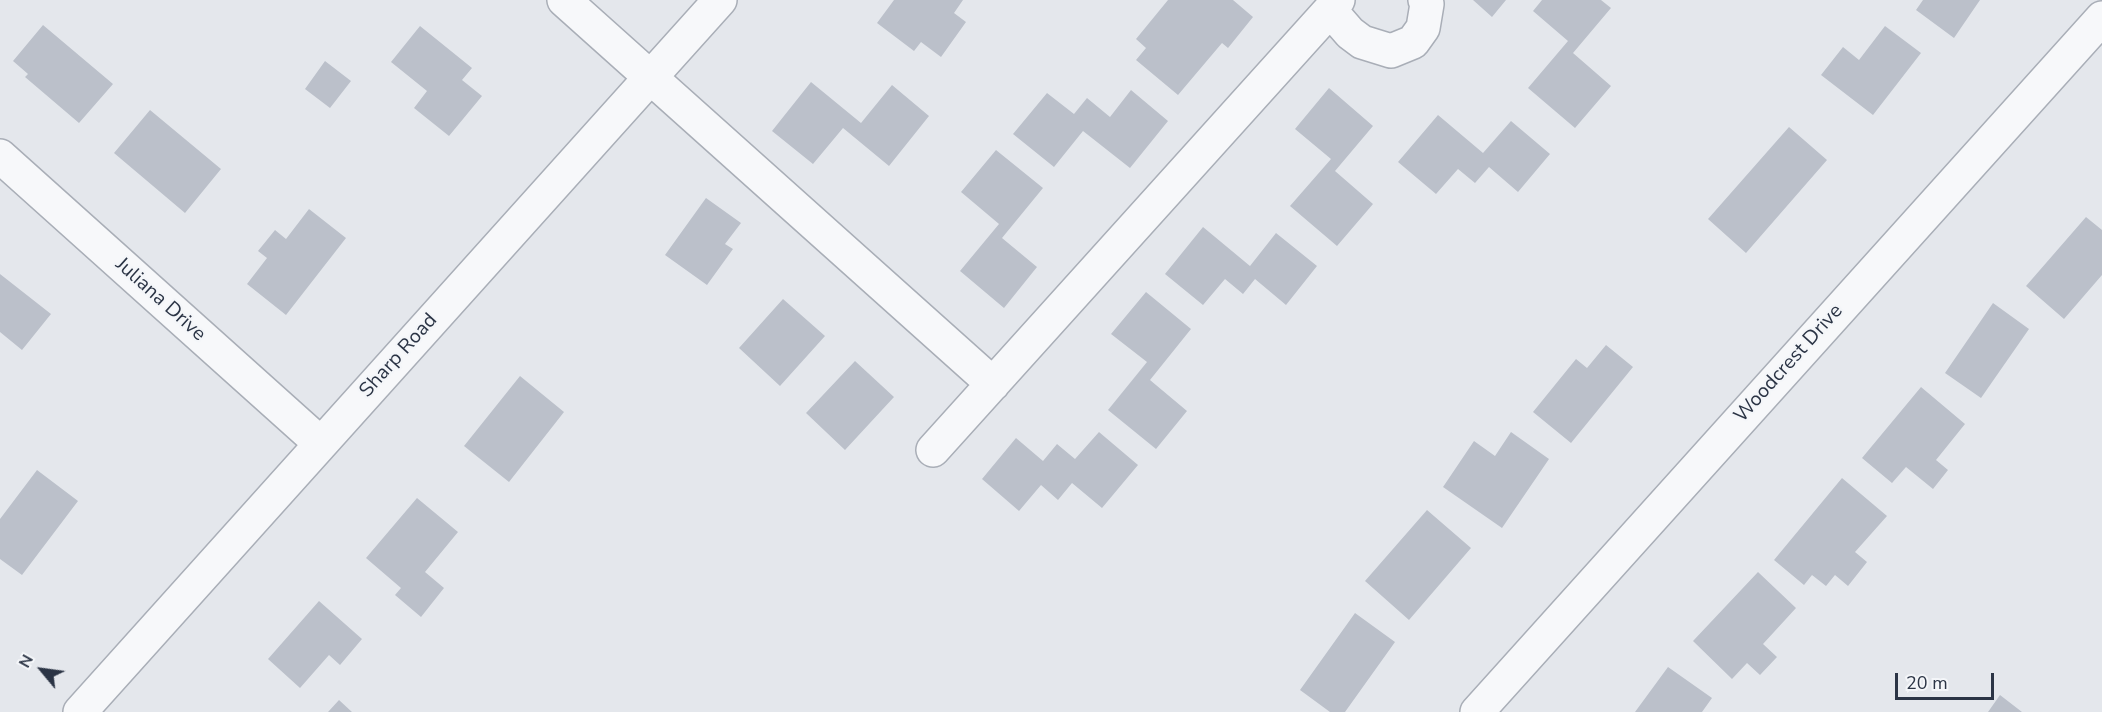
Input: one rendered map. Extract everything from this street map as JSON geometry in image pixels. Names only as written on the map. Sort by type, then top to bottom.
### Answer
[{"type":"street","points":[[564,0],[993,384]]},
{"type":"street","name":"Sharp Road","points":[[80,712],[720,0]]},
{"type":"street","points":[[933,450],[1334,5],[1350,33],[1362,42],[1391,51],[1413,42],[1423,28],[1425,0]]},
{"type":"street","name":"Woodcrest Drive","points":[[1477,712],[2102,18]]},
{"type":"street","name":"Juliana Drive","points":[[0,156],[320,443]]},
{"type":"building","points":[[894,0],[963,0],[954,13],[966,22],[941,57],[921,42],[914,51],[877,23]]},
{"type":"building","points":[[1168,0],[1233,0],[1253,17],[1228,48],[1222,43],[1178,95],[1136,60],[1146,48],[1136,39]]},
{"type":"building","points":[[1473,0],[1506,0],[1492,17]]},
{"type":"building","points":[[1542,0],[1601,0],[1611,8],[1573,53],[1611,86],[1575,128],[1528,88],[1568,41],[1533,11]]},
{"type":"building","points":[[1923,0],[1980,0],[1954,38],[1916,10]]},
{"type":"building","points":[[43,25],[113,84],[79,123],[25,77],[28,74],[13,61]]},
{"type":"building","points":[[420,26],[472,68],[462,80],[482,96],[449,136],[414,108],[427,91],[391,62]]},
{"type":"building","points":[[1885,26],[1921,53],[1873,115],[1821,75],[1843,47],[1859,60]]},
{"type":"building","points":[[325,61],[351,81],[330,108],[305,89]]},
{"type":"building","points":[[811,82],[861,123],[892,85],[929,116],[889,166],[843,128],[813,164],[772,131]]},
{"type":"building","points":[[1329,88],[1373,126],[1335,171],[1373,204],[1337,246],[1290,206],[1331,159],[1295,129]]},
{"type":"building","points":[[1131,90],[1168,121],[1130,168],[1083,131],[1054,167],[1013,134],[1047,93],[1074,114],[1087,98],[1110,117]]},
{"type":"building","points":[[150,110],[221,169],[185,213],[114,153]]},
{"type":"building","points":[[1438,115],[1483,153],[1511,121],[1550,154],[1518,192],[1489,167],[1475,183],[1458,169],[1436,194],[1398,162]]},
{"type":"building","points":[[1789,127],[1827,160],[1746,253],[1708,219]]},
{"type":"building","points":[[996,150],[1043,188],[1002,238],[1037,267],[1004,308],[960,271],[999,224],[961,192]]},
{"type":"building","points":[[706,198],[741,223],[725,244],[733,249],[707,285],[665,255]]},
{"type":"building","points":[[309,209],[346,238],[286,315],[247,284],[267,258],[258,251],[275,230],[286,239]]},
{"type":"building","points":[[2086,217],[2102,230],[2102,275],[2064,319],[2026,286]]},
{"type":"building","points":[[1203,227],[1250,266],[1276,233],[1317,266],[1286,305],[1255,279],[1243,294],[1225,279],[1203,305],[1165,274]]},
{"type":"building","points":[[0,274],[51,314],[22,350],[0,332]]},
{"type":"building","points":[[1146,292],[1191,329],[1150,380],[1187,411],[1156,449],[1108,410],[1147,362],[1111,334]]},
{"type":"building","points":[[783,299],[825,336],[780,386],[739,348]]},
{"type":"building","points":[[1993,303],[2029,329],[1981,398],[1945,373]]},
{"type":"building","points":[[1606,345],[1633,367],[1571,443],[1533,412],[1576,359],[1587,368]]},
{"type":"building","points":[[855,361],[894,397],[845,450],[806,413]]},
{"type":"building","points":[[520,376],[564,412],[509,482],[464,446]]},
{"type":"building","points":[[1921,387],[1965,424],[1936,460],[1948,470],[1933,489],[1906,467],[1892,483],[1862,458]]},
{"type":"building","points":[[1099,432],[1138,465],[1102,508],[1072,483],[1058,500],[1041,485],[1019,511],[982,479],[1016,438],[1043,461],[1057,444],[1075,459]]},
{"type":"building","points":[[1511,432],[1549,459],[1502,528],[1443,487],[1474,441],[1495,456]]},
{"type":"building","points":[[37,470],[78,501],[22,575],[0,559],[0,519]]},
{"type":"building","points":[[1842,478],[1887,516],[1855,552],[1867,562],[1848,586],[1835,575],[1826,586],[1812,575],[1804,585],[1774,560]]},
{"type":"building","points":[[417,498],[458,532],[425,572],[444,588],[421,617],[395,595],[401,588],[366,558]]},
{"type":"building","points":[[1427,510],[1471,548],[1409,620],[1365,581]]},
{"type":"building","points":[[1758,572],[1796,608],[1763,644],[1777,657],[1760,675],[1747,663],[1732,679],[1693,641]]},
{"type":"building","points":[[319,601],[362,639],[340,665],[329,655],[300,688],[268,659]]},
{"type":"building","points":[[1355,613],[1395,642],[1345,712],[1330,712],[1300,690]]},
{"type":"building","points":[[1668,667],[1712,698],[1702,712],[1635,712]]},
{"type":"building","points":[[2000,695],[2022,712],[1988,712]]},
{"type":"building","points":[[339,700],[352,712],[328,712]]}]
